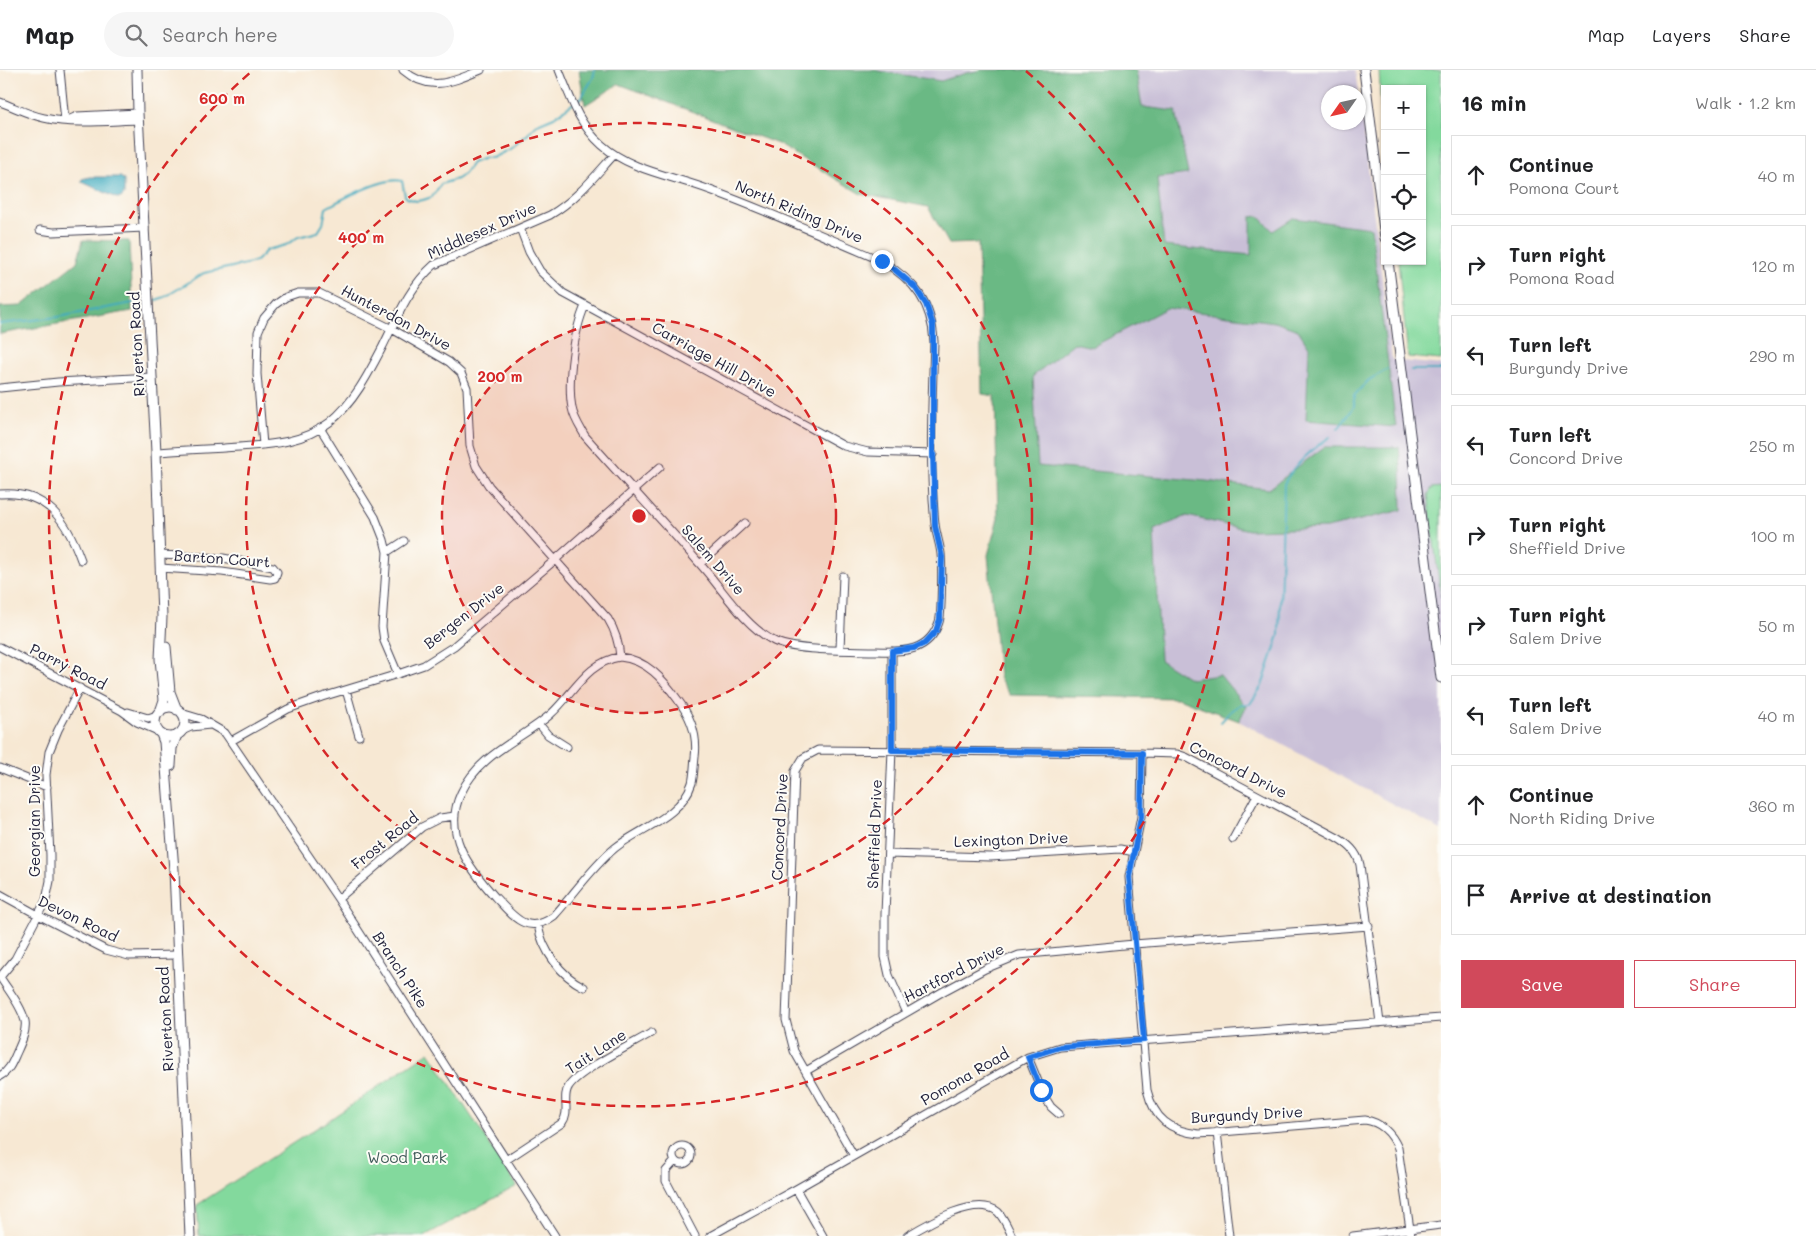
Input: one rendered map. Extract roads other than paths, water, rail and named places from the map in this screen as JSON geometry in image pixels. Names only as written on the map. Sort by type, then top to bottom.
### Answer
[{"type":"main road","name":"Riverton Road","points":[[137,70],[156,452],[162,617],[170,692],[179,712]]},
{"type":"main road","points":[[1364,70],[1383,220]]},
{"type":"main road","points":[[1389,265],[1438,637],[1441,678]]},
{"type":"main road","name":"Riverton Road","points":[[159,714],[164,700],[160,659],[162,617]]},
{"type":"main road","points":[[168,708],[179,712],[185,723],[179,733],[169,737],[159,732],[155,722],[159,714],[168,708]]},
{"type":"main road","name":"Riverton Road","points":[[159,732],[164,742],[170,801],[190,1236]]},
{"type":"main road","name":"Riverton Road","points":[[170,801],[172,748],[179,733]]},
{"type":"street","points":[[60,70],[65,121]]},
{"type":"street","points":[[403,70],[414,79],[437,84],[481,70]]},
{"type":"street","name":"North Riding Drive","points":[[559,70],[569,97],[582,122],[593,137],[614,155],[639,168],[669,176],[754,207],[882,261],[915,287],[926,304],[933,325],[933,454],[935,526],[942,557],[940,590]]},
{"type":"street","points":[[0,102],[42,118],[65,121],[81,122],[138,116]]},
{"type":"street","name":"Middlesex Drive","points":[[156,452],[263,445],[294,440],[330,422],[356,393],[413,287],[434,265],[550,215],[564,207],[582,192],[614,155]]},
{"type":"street","points":[[40,230],[61,232],[145,228]]},
{"type":"street","name":"Carriage Hill Drive","points":[[520,228],[529,252],[540,271],[550,283],[585,306],[665,347],[844,446],[868,452],[933,454]]},
{"type":"street","name":"Hunterdon Drive","points":[[263,445],[257,374],[257,337],[264,318],[276,304],[286,297],[298,293],[319,293],[392,329],[449,362],[461,373],[467,388],[470,446],[476,466],[489,486],[614,628],[620,657]]},
{"type":"street","name":"Salem Drive","points":[[585,306],[579,319],[575,336],[571,388],[572,409],[577,422],[586,436],[747,619],[772,640],[796,647],[892,651],[914,648],[931,638],[936,631],[940,619],[940,590]]},
{"type":"street","points":[[0,388],[152,376]]},
{"type":"street","points":[[320,428],[375,517],[384,540],[387,552],[382,627],[384,641],[398,674]]},
{"type":"street","name":"Bergen Drive","points":[[231,741],[288,709],[398,674],[424,664],[454,646],[660,467]]},
{"type":"street","points":[[0,494],[14,493],[32,498],[58,514],[73,538],[81,560]]},
{"type":"street","points":[[700,564],[745,523]]},
{"type":"street","points":[[387,552],[404,541]]},
{"type":"street","name":"Barton Court","points":[[160,555],[223,558],[273,567],[277,572],[275,578],[270,579],[222,572],[160,568]]},
{"type":"street","points":[[840,649],[843,576]]},
{"type":"street","name":"Parry Road","points":[[0,647],[80,688],[122,711],[137,722],[159,732]]},
{"type":"street","name":"Sheffield Drive","points":[[892,651],[892,750],[885,957],[889,975],[906,1013]]},
{"type":"street","points":[[620,657],[632,659],[647,666],[666,684],[688,712],[695,736],[696,752],[692,782],[686,796],[675,809],[616,848],[554,916],[547,922],[538,925],[528,924],[514,917],[477,878],[462,853],[454,824],[461,794],[474,771],[488,759],[540,724],[596,666],[609,659],[620,657]]},
{"type":"street","name":"Georgian Drive","points":[[0,977],[15,959],[46,900],[50,881],[46,775],[49,752],[80,688]]},
{"type":"street","points":[[346,690],[359,736]]},
{"type":"street","name":"Parry Road","points":[[122,711],[148,718],[159,714]]},
{"type":"street","name":"Branch Pike","points":[[179,712],[192,718],[202,719],[213,725],[225,733],[231,741],[338,899],[555,1236]]},
{"type":"street","points":[[540,724],[548,735],[567,747]]},
{"type":"street","points":[[179,733],[191,727],[213,725]]},
{"type":"street","name":"Concord Drive","points":[[854,1156],[794,1051],[786,1020],[795,771],[803,758],[818,750],[1142,753],[1177,754],[1186,757],[1336,837],[1356,854],[1360,865],[1369,926],[1380,1023]]},
{"type":"street","name":"Burgundy Drive","points":[[1142,753],[1141,817],[1129,877],[1147,1090],[1150,1103],[1157,1114],[1167,1123],[1186,1132],[1217,1132],[1364,1120],[1379,1125],[1391,1135],[1398,1148],[1410,1232]]},
{"type":"street","points":[[0,768],[47,787]]},
{"type":"street","points":[[1233,839],[1257,795]]},
{"type":"street","name":"Frost Road","points":[[338,899],[422,827],[440,818],[455,816]]},
{"type":"street","name":"Lexington Drive","points":[[888,854],[990,857],[1120,850],[1134,852]]},
{"type":"street","name":"Devon Road","points":[[0,894],[38,916],[106,950],[129,956],[177,955]]},
{"type":"street","points":[[538,925],[539,934],[555,961],[572,981],[584,987]]},
{"type":"street","name":"Hartford Drive","points":[[806,1071],[986,968],[1019,955],[1369,926]]},
{"type":"street","points":[[0,977],[17,1004],[25,1021],[25,1029],[10,1066],[0,1076]]},
{"type":"street","name":"Pomona Road","points":[[710,1236],[1028,1057],[1060,1047],[1441,1018]]},
{"type":"street","name":"Tait Lane","points":[[506,1160],[562,1123],[567,1114],[566,1092],[571,1083],[651,1033]]},
{"type":"street","points":[[1028,1057],[1044,1096],[1051,1107],[1059,1114]]},
{"type":"street","points":[[1217,1132],[1229,1236]]},
{"type":"street","points":[[675,1161],[666,1172],[666,1181],[695,1236]]},
{"type":"street","points":[[796,1189],[822,1236]]},
{"type":"street","points":[[907,1236],[959,1210],[979,1206],[991,1208],[997,1212],[1002,1217],[1012,1236]]},
{"type":"street","points":[[1353,1236],[1410,1232],[1441,1225]]},
{"type":"water","points":[[90,177],[121,177],[124,180],[124,195],[121,198],[117,198],[82,182],[82,179]]},
{"type":"waterway","points":[[156,300],[165,297],[204,273],[251,263],[256,261],[267,250],[286,245],[298,237],[318,232],[323,224],[326,208],[375,185],[395,180],[402,181],[407,198],[416,201],[432,197],[441,184],[457,179],[464,174],[472,163],[485,158],[492,158],[510,149],[528,134],[535,125],[554,117],[581,98],[593,78],[595,70]]},
{"type":"waterway","points":[[0,324],[58,317],[138,302]]},
{"type":"waterway","points":[[1338,429],[1354,407],[1354,396],[1369,380],[1388,369]]},
{"type":"waterway","points":[[1411,370],[1441,370]]},
{"type":"waterway","points":[[1221,722],[1232,710],[1241,704],[1250,704],[1262,686],[1279,635],[1284,484],[1292,471],[1304,458],[1330,437]]},
{"type":"park label","name":"Wood Park","points":[[407,1158]]}]
